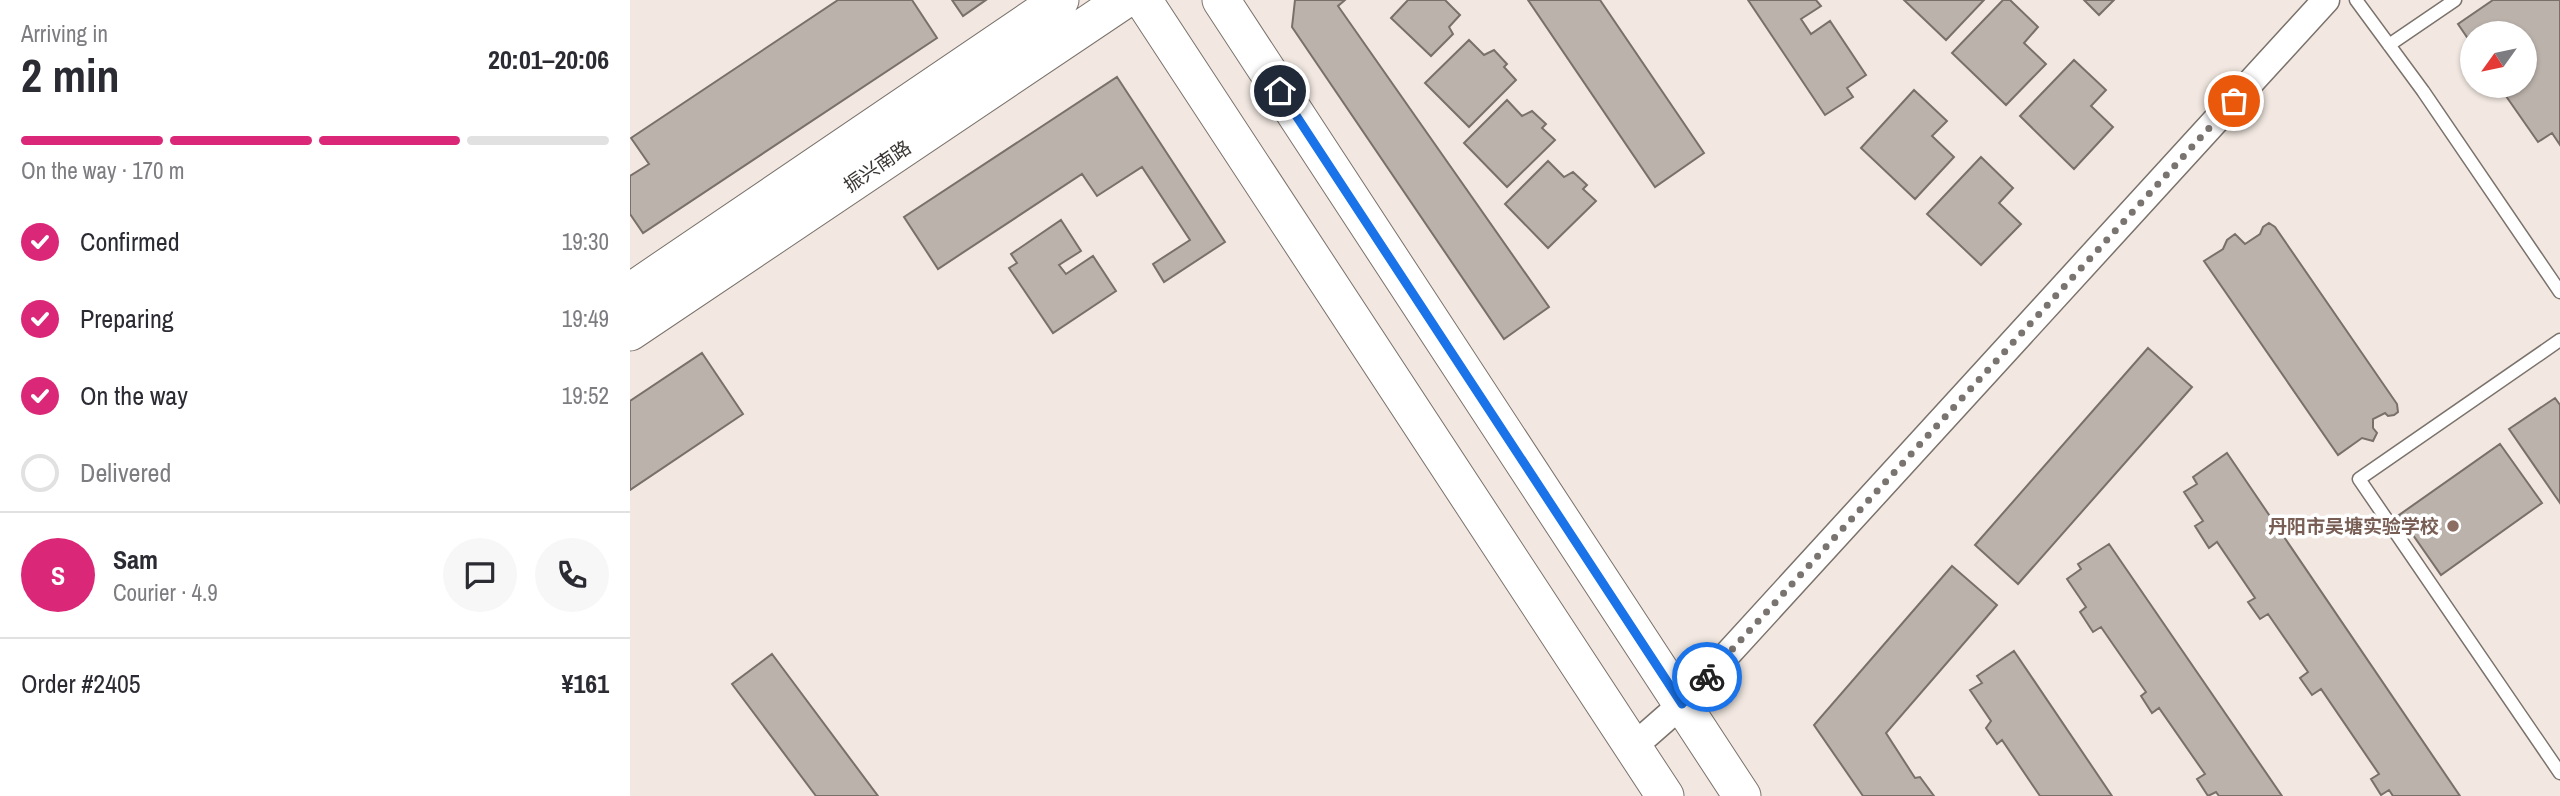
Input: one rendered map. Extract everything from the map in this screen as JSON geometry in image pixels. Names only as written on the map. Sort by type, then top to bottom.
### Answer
[{"type":"street","name":"振兴南路","points":[[630,292],[1060,0]]},
{"type":"street","name":"振兴南路","points":[[630,332],[1124,0]]},
{"type":"street","points":[[1143,0],[1665,796]]},
{"type":"street","points":[[1221,0],[1742,796]]},
{"type":"street","points":[[1633,747],[1682,704],[2326,0]]},
{"type":"lane","points":[[2356,0],[2423,91],[2560,292]]},
{"type":"lane","points":[[2389,45],[2455,0]]},
{"type":"lane","points":[[2560,340],[2360,479],[2560,773]]},
{"type":"building","points":[[838,0],[912,0],[937,38],[643,233],[630,214],[630,176],[649,164],[631,138]]},
{"type":"building","points":[[952,0],[986,0],[963,16]]},
{"type":"building","points":[[1295,0],[1345,0],[1338,6],[1549,307],[1504,339],[1292,27]]},
{"type":"building","points":[[1408,0],[1445,0],[1460,15],[1449,27],[1453,34],[1431,56],[1391,18]]},
{"type":"building","points":[[1528,0],[1600,0],[1704,153],[1655,187]]},
{"type":"building","points":[[1748,0],[1816,0],[1821,6],[1801,19],[1811,34],[1830,21],[1866,75],[1847,88],[1853,97],[1825,115]]},
{"type":"building","points":[[1904,0],[1984,0],[1946,40]]},
{"type":"building","points":[[2003,0],[2010,0],[2038,27],[2024,43],[2046,64],[2006,105],[1952,53]]},
{"type":"building","points":[[2084,0],[2114,0],[2099,15]]},
{"type":"building","points":[[2493,0],[2560,0],[2560,145],[2552,133],[2538,142],[2507,98],[2538,98],[2538,21],[2462,21]]},
{"type":"building","points":[[1469,40],[1484,55],[1494,50],[1507,64],[1504,67],[1516,80],[1469,127],[1425,83]]},
{"type":"building","points":[[2074,60],[2106,90],[2091,106],[2113,127],[2074,169],[2020,116]]},
{"type":"building","points":[[1117,77],[1225,242],[1164,282],[1153,264],[1190,240],[1142,167],[1097,196],[1082,174],[938,269],[904,217]]},
{"type":"building","points":[[1914,90],[1947,121],[1932,136],[1954,157],[1915,199],[1861,148]]},
{"type":"building","points":[[1507,100],[1522,116],[1532,111],[1546,124],[1542,128],[1555,140],[1507,187],[1464,143]]},
{"type":"building","points":[[1981,157],[2013,188],[1999,203],[2021,224],[1981,265],[1927,214]]},
{"type":"building","points":[[1548,161],[1564,177],[1573,172],[1587,185],[1583,189],[1596,201],[1548,248],[1505,204]]},
{"type":"building","points":[[1061,220],[1081,251],[1059,265],[1066,274],[1093,256],[1116,291],[1053,333],[1009,268],[1017,263],[1011,254]]},
{"type":"building","points":[[2269,223],[2275,227],[2397,404],[2398,412],[2394,415],[2388,416],[2385,413],[2373,419],[2373,428],[2377,433],[2373,441],[2362,438],[2338,455],[2204,261],[2223,249],[2227,240],[2235,234],[2245,244],[2260,234],[2263,227]]},
{"type":"building","points":[[2148,348],[2192,387],[2018,584],[1975,545]]},
{"type":"building","points":[[702,353],[743,414],[630,490],[630,401]]},
{"type":"building","points":[[2555,398],[2560,405],[2560,503],[2509,429]]},
{"type":"building","points":[[2500,444],[2542,503],[2441,575],[2399,515]]},
{"type":"building","points":[[2227,453],[2460,796],[2393,796],[2389,790],[2381,795],[2371,779],[2379,774],[2321,689],[2312,695],[2300,678],[2308,672],[2268,614],[2260,619],[2248,602],[2255,598],[2217,542],[2209,548],[2195,526],[2203,521],[2184,492],[2197,484],[2193,477]]},
{"type":"building","points":[[2109,544],[2282,796],[2219,796],[2216,792],[2208,796],[2197,779],[2205,774],[2159,708],[2152,713],[2141,696],[2146,692],[2101,627],[2093,632],[2080,612],[2086,607],[2067,579],[2081,569],[2078,564]]},
{"type":"building","points":[[1952,566],[1997,605],[1886,733],[1915,778],[1920,777],[1934,796],[1863,796],[1814,725]]},
{"type":"building","points":[[2014,651],[2112,796],[2040,796],[2002,740],[1997,744],[1986,728],[1991,721],[1970,690],[1982,683],[1977,676]]},
{"type":"building","points":[[772,654],[878,796],[816,796],[732,684]]},
{"type":"way so far","points":[[1707,677],[2234,101]]},
{"type":"place","name":"丹阳市吴塘实验学校","points":[[2453,526]]},
{"type":"route","points":[[1280,91],[1682,704],[1707,677]]}]
